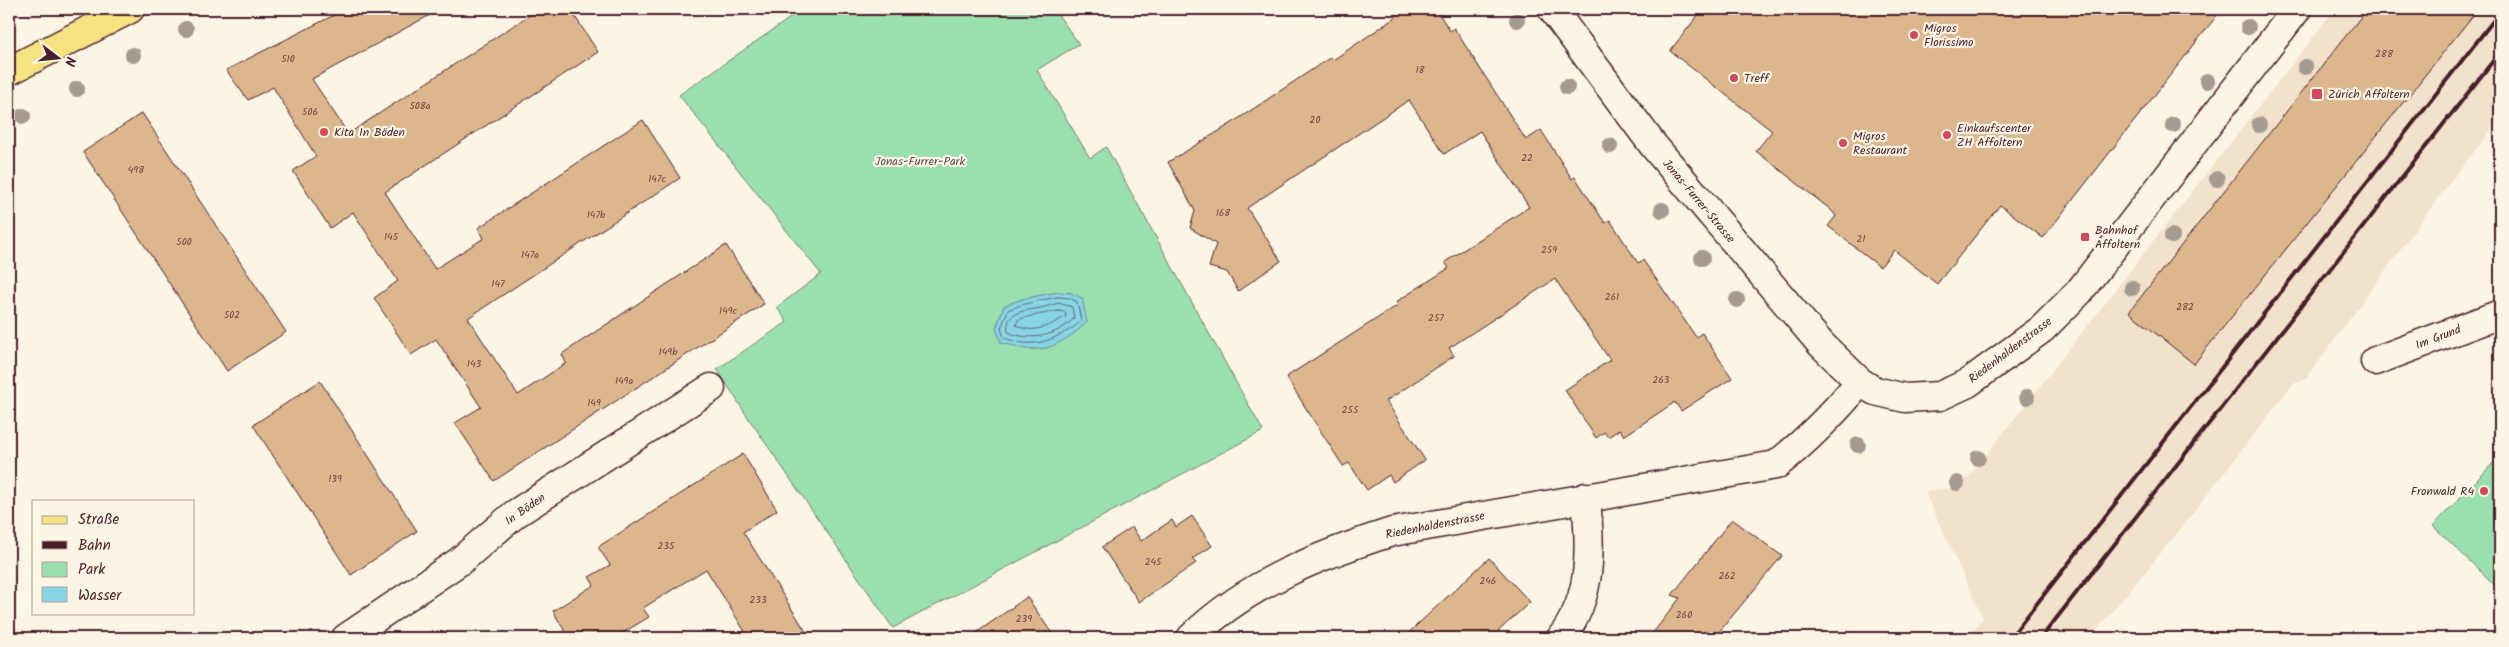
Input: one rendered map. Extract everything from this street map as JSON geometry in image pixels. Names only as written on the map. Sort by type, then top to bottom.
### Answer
[{"type":"main road","points":[[9,71],[130,9]]},
{"type":"street","name":"Jonas-Furrer-Strasse","points":[[1552,9],[1652,145],[1821,344],[1860,382]]},
{"type":"street","name":"Riedenhaldenstrasse","points":[[1191,638],[1212,617],[1276,576],[1339,548],[1392,532],[1776,464],[1802,445],[1833,414],[1860,382],[1875,391],[1892,397],[1917,399],[1940,396],[1968,383],[2042,329],[2079,292],[2297,9]]},
{"type":"street","name":"Im Grund","points":[[2376,361],[2500,314]]},
{"type":"street","name":"In Böden","points":[[346,638],[460,560],[515,514],[711,388]]},
{"type":"street","points":[[1561,638],[1582,605],[1589,568],[1586,498]]},
{"type":"shaded area","points":[[2335,9],[2500,9],[2500,119],[2447,186],[2306,379],[2293,384],[2174,537],[2090,638],[1966,638],[1983,618],[1925,493],[1938,489],[1954,488],[1968,478]]},
{"type":"green space","name":"Jonas-Furrer-Park","points":[[803,9],[1054,9],[1079,44],[1037,70],[1090,158],[1106,147],[1263,431],[893,628],[747,416],[717,369],[787,322],[777,307],[821,274],[679,95]],"holes":[[[1058,292],[1071,293],[1087,322],[1072,334],[1052,345],[1042,348],[1022,348],[1013,344],[996,328],[1004,306],[1010,303]]]},
{"type":"green space","name":"Fronwald R4","points":[[2500,456],[2500,590],[2433,526]]},
{"type":"water","points":[[1058,292],[1071,293],[1082,298],[1087,322],[1082,327],[1056,344],[1043,349],[1001,343],[996,328],[1004,306],[1024,299]]},
{"type":"building","points":[[346,9],[441,9],[312,79],[348,134],[539,9],[570,9],[598,52],[385,192],[435,269],[484,238],[478,228],[643,120],[680,178],[468,318],[518,395],[566,363],[562,354],[726,245],[764,304],[494,481],[455,423],[481,407],[436,339],[411,355],[374,298],[398,281],[353,212],[330,228],[293,171],[316,156],[273,87],[248,100],[226,70]]},
{"type":"building","points":[[1396,9],[1436,9],[1450,31],[1454,28],[1526,140],[1541,130],[1572,179],[1575,177],[1605,223],[1610,220],[1638,263],[1643,260],[1696,337],[1702,333],[1732,378],[1681,411],[1675,402],[1624,436],[1620,429],[1608,437],[1604,432],[1596,438],[1565,390],[1610,360],[1555,279],[1449,348],[1454,356],[1386,401],[1425,460],[1393,482],[1389,475],[1367,490],[1349,463],[1343,466],[1286,377],[1398,305],[1396,302],[1449,268],[1445,262],[1529,207],[1480,131],[1444,154],[1409,100],[1247,208],[1281,261],[1238,291],[1227,272],[1209,267],[1216,244],[1190,228],[1195,211],[1168,162],[1229,125],[1331,57],[1333,60],[1396,17]]},
{"type":"building","name":"Einkaufscenter ZH Affoltern","points":[[1703,9],[2222,9],[2043,238],[2000,205],[1937,284],[1894,250],[1880,267],[1828,226],[1836,216],[1831,210],[1756,151],[1772,131],[1670,51]]},
{"type":"building","points":[[2367,9],[2478,9],[2194,364],[2129,312]]},
{"type":"building","points":[[142,113],[286,332],[227,371],[83,152]]},
{"type":"building","points":[[320,381],[417,531],[351,575],[253,425]]},
{"type":"building","points":[[743,454],[777,510],[743,532],[810,638],[749,638],[706,569],[643,608],[649,617],[614,638],[569,638],[553,611],[594,585],[589,577],[610,565],[598,547]]},
{"type":"building","points":[[1192,516],[1212,546],[1192,559],[1196,563],[1139,602],[1102,547],[1132,527],[1141,541],[1172,520],[1176,527]]},
{"type":"building","points":[[1732,519],[1782,556],[1714,638],[1649,638],[1680,598],[1672,595]]},
{"type":"building","points":[[1489,558],[1530,602],[1491,638],[1403,638]]},
{"type":"building","points":[[1027,597],[1055,638],[969,638]]},
{"type":"railway","points":[[2010,638],[2500,12]]},
{"type":"railway","points":[[2041,638],[2500,52]]},
{"type":"place","name":"Migros Florissimo","points":[[1914,35]]},
{"type":"place","name":"Treff","points":[[1734,78]]},
{"type":"place","name":"Zürich Affoltern","points":[[2317,94]]},
{"type":"place","name":"Kita In Böden","points":[[324,132]]},
{"type":"place","name":"Einkaufscenter ZH Affoltern","points":[[1947,135]]},
{"type":"place","name":"Migros Restaurant","points":[[1843,143]]},
{"type":"place","name":"Bahnhof Affoltern","points":[[2085,237]]},
{"type":"place","name":"Fronwald R4","points":[[2484,491]]}]
